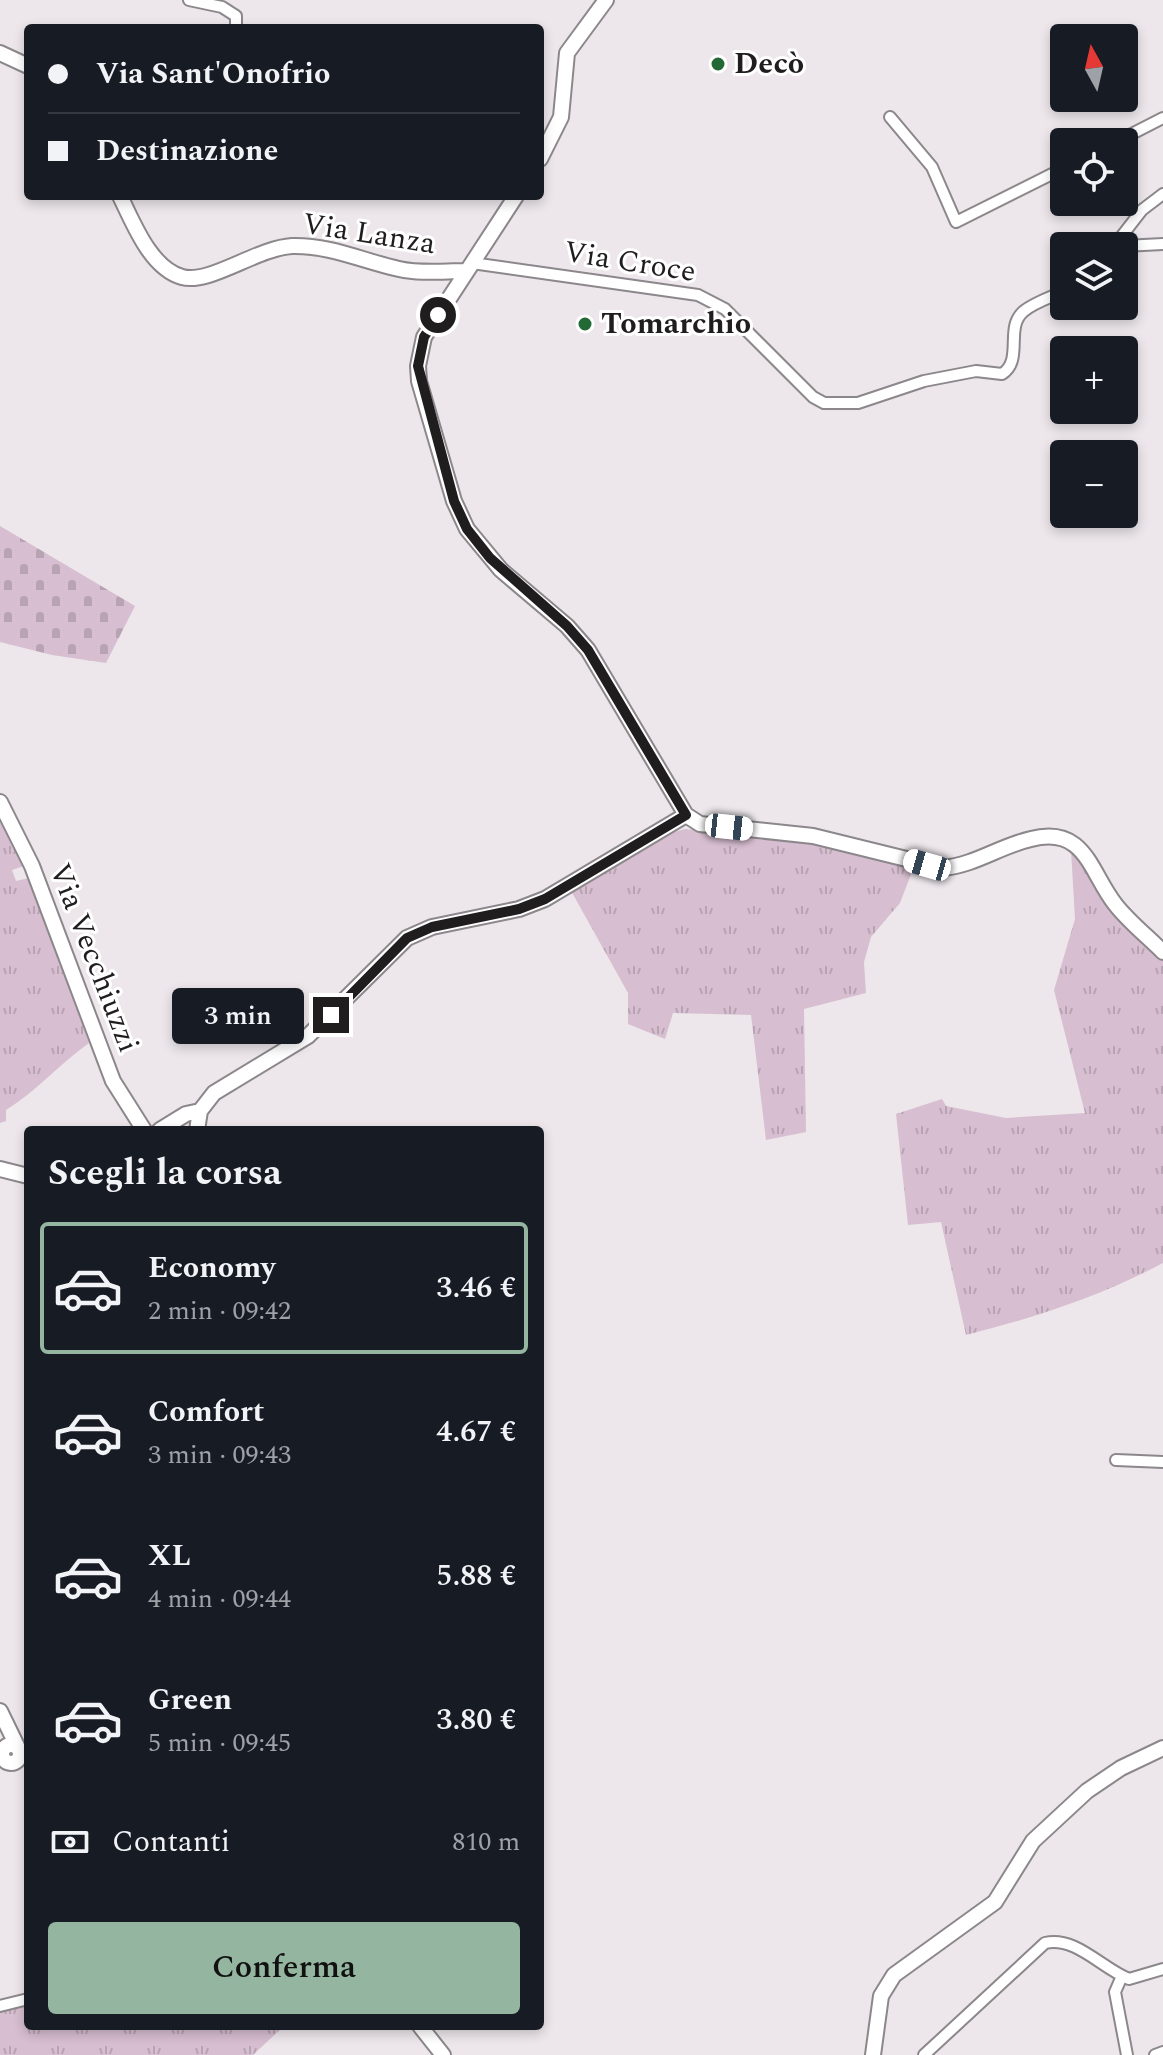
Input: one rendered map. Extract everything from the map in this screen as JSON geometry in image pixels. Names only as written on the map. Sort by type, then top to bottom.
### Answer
[{"type":"main road","points":[[544,151],[561,117],[567,53],[606,0]]},
{"type":"main road","points":[[0,53],[24,64]]},
{"type":"main road","name":"Via Lanza","points":[[122,200],[141,238],[161,263],[180,277],[205,276],[253,254],[290,246],[330,249],[401,269],[469,267]]},
{"type":"main road","points":[[513,200],[424,337],[418,366],[454,501],[467,529],[490,558],[567,626],[588,650],[686,815],[700,824],[813,836],[943,868],[959,866],[1029,839],[1059,837],[1074,844],[1087,857],[1111,900],[1163,952]]},
{"type":"main road","name":"Via Vecchiuzzi","points":[[0,802],[32,866],[113,1081],[141,1126]]},
{"type":"main road","points":[[198,1126],[200,1111],[214,1093],[308,1036],[407,938],[432,927],[503,912],[545,899],[686,815]]},
{"type":"main road","points":[[166,1126],[186,1114],[200,1111]]},
{"type":"main road","points":[[0,1169],[24,1175]]},
{"type":"main road","points":[[1,1715],[10,1755]]},
{"type":"main road","points":[[873,2055],[881,1996],[894,1975],[995,1902],[1033,1841],[1087,1791],[1121,1768],[1163,1748]]},
{"type":"main road","points":[[423,2030],[443,2055]]},
{"type":"street","points":[[189,0],[229,10],[236,16],[236,24]]},
{"type":"street","points":[[890,117],[932,167],[956,222],[1050,175]]},
{"type":"street","points":[[1138,131],[1163,118]]},
{"type":"street","points":[[1125,232],[1142,210],[1163,194]]},
{"type":"street","points":[[1138,245],[1163,244]]},
{"type":"street","name":"Via Croce","points":[[469,267],[689,291],[725,309],[818,401],[840,405],[871,399],[924,381],[976,371],[1002,374],[1013,363],[1014,331],[1024,311],[1050,298]]},
{"type":"street","points":[[1116,1460],[1163,1462]]},
{"type":"street","points":[[924,2055],[1045,1943],[1064,1942],[1122,1976],[1139,1979],[1163,1969]]},
{"type":"street","points":[[1122,1976],[1115,1992],[1127,2055]]},
{"type":"street","points":[[0,2006],[24,2000]]},
{"type":"street","points":[[1155,2055],[1163,2052]]},
{"type":"green space","points":[[0,526],[135,606],[106,663],[52,655],[0,642]]},
{"type":"green space","points":[[0,817],[24,866],[12,870],[16,881],[29,878],[89,1043],[6,1110],[6,1121],[0,1123]]},
{"type":"green space","points":[[685,829],[810,840],[913,869],[900,903],[871,937],[864,962],[866,993],[804,1009],[806,1132],[766,1140],[751,1015],[673,1013],[665,1039],[628,1024],[628,993],[570,889],[650,839]]},
{"type":"green space","points":[[1071,850],[1121,920],[1163,960],[1163,1263],[1067,1305],[966,1335],[941,1222],[908,1225],[896,1114],[942,1099],[946,1106],[1006,1118],[1085,1113],[1054,990],[1075,919]]},
{"type":"green space","points":[[24,2005],[24,2030],[280,2030],[253,2055],[0,2055],[0,2012]]},
{"type":"place","name":"Decò","points":[[718,64]]},
{"type":"place","name":"Tomarchio","points":[[585,324]]},
{"type":"route","points":[[331,1015],[407,938],[417,932],[519,909],[545,899],[641,838],[686,815],[588,650],[567,626],[501,570],[467,529],[454,501],[419,381],[419,352],[424,337],[438,315]]}]
